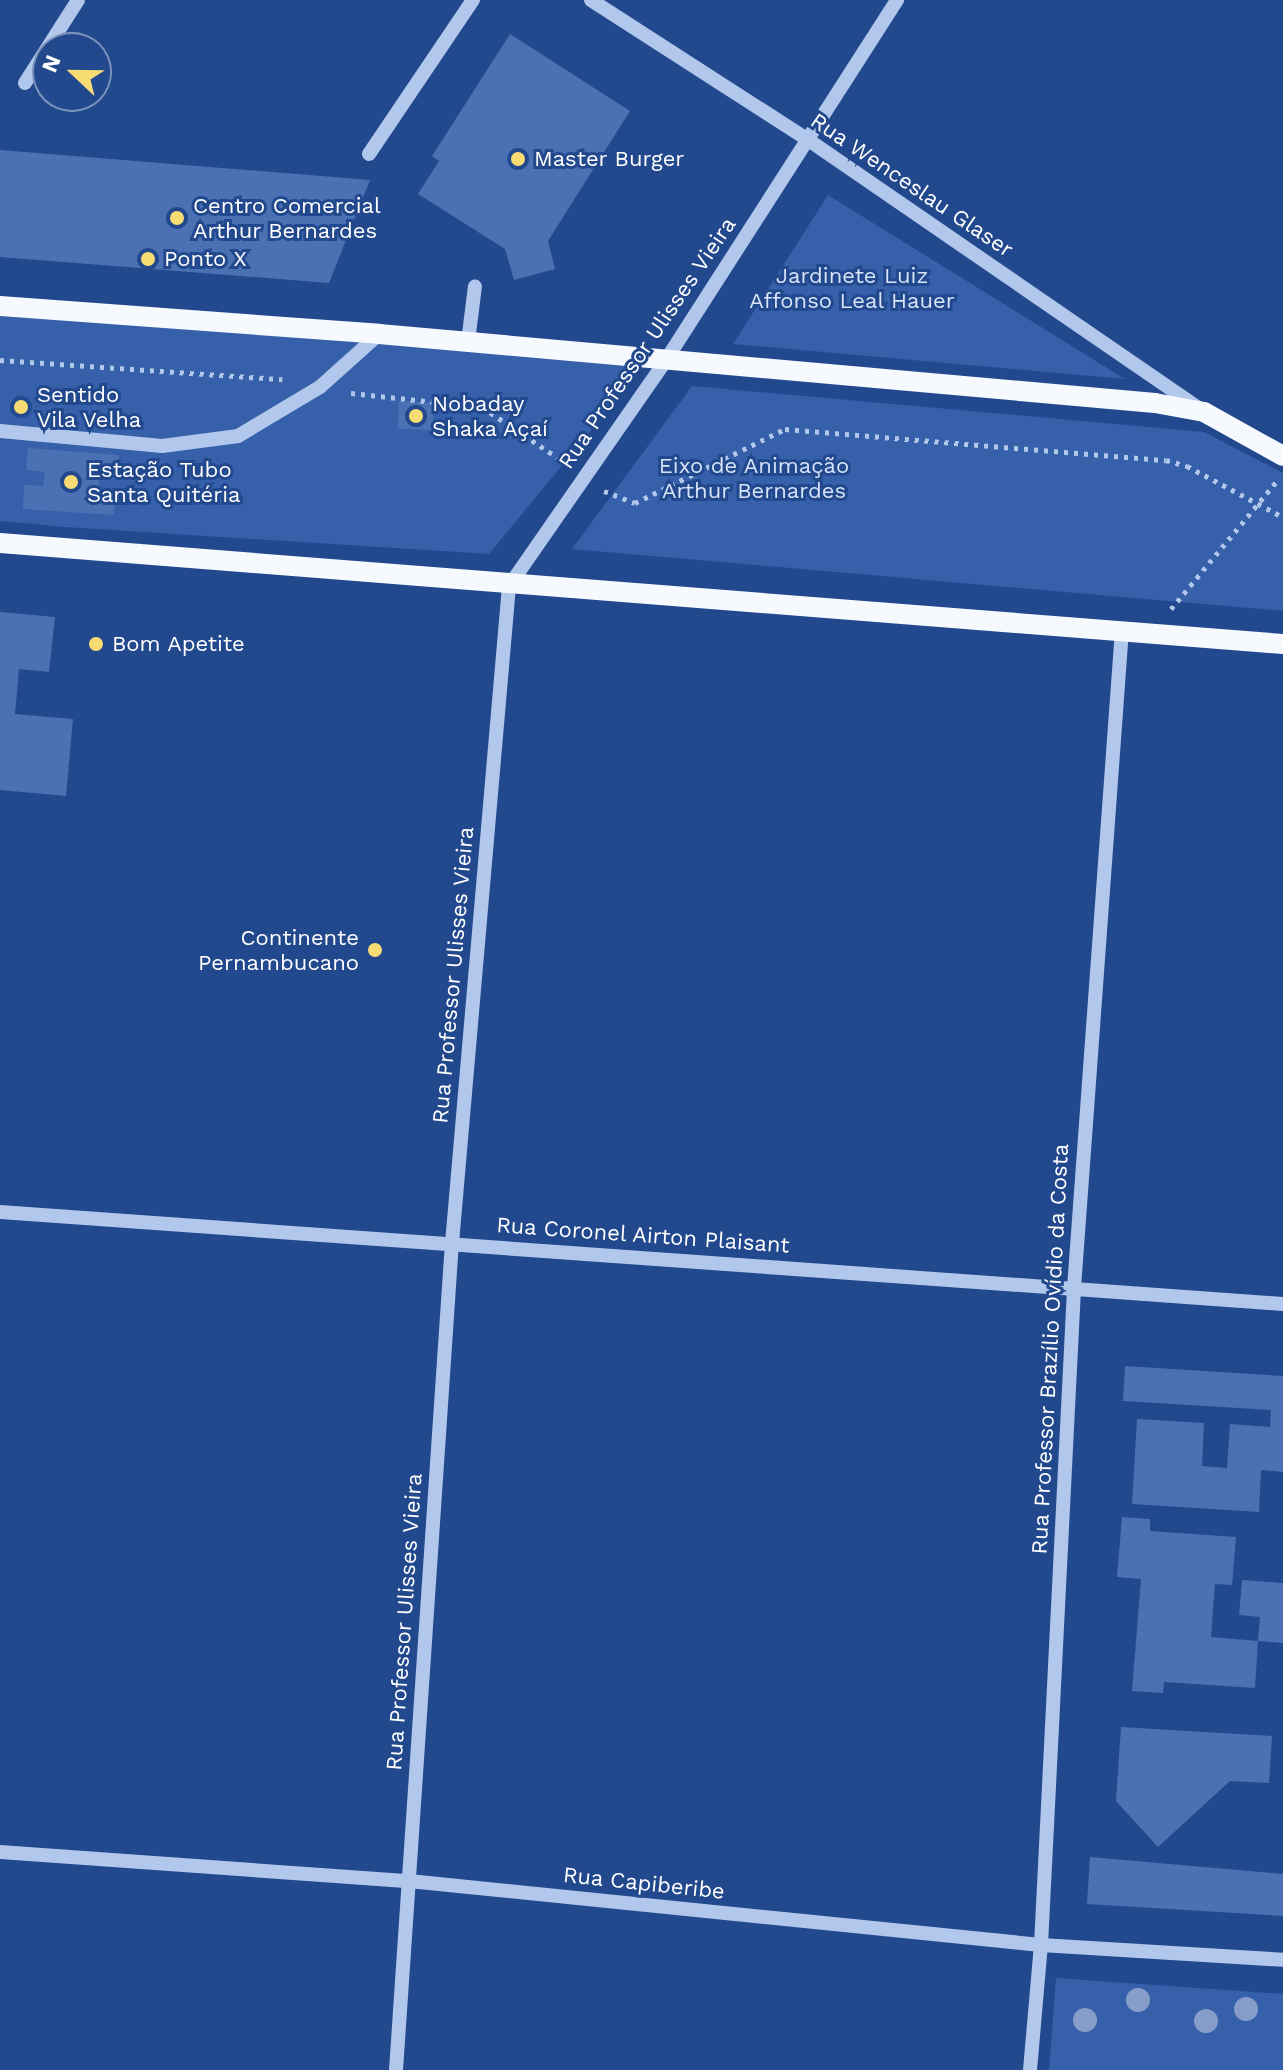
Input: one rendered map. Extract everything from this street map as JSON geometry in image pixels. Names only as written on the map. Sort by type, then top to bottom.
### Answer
[{"type":"main road","points":[[0,306],[933,380],[1204,412],[1283,456]]},
{"type":"main road","points":[[0,543],[509,586],[1283,644]]},
{"type":"street","points":[[25,83],[78,0]]},
{"type":"street","points":[[369,154],[473,0]]},
{"type":"street","name":"Rua Wenceslau Glaser","points":[[591,0],[807,139],[1204,412]]},
{"type":"street","name":"Rua Professor Ulisses Vieira","points":[[396,2070],[452,1243],[509,586],[666,360],[897,0]]},
{"type":"street","points":[[468,342],[475,286]]},
{"type":"street","points":[[0,431],[162,446],[238,436],[320,387],[379,334]]},
{"type":"street","name":"Rua Professor Brazílio Ovídio da Costa","points":[[1030,2070],[1041,1945],[1074,1288],[1122,630]]},
{"type":"street","name":"Rua Coronel Airton Plaisant","points":[[0,1212],[1283,1304]]},
{"type":"street","name":"Rua Capiberibe","points":[[0,1852],[409,1881],[1041,1945],[1283,1960]]},
{"type":"path","points":[[0,360],[282,379]]},
{"type":"path","points":[[355,394],[482,407],[559,458]]},
{"type":"path","points":[[617,500],[635,503],[785,429],[1166,460],[1283,517]]},
{"type":"path","points":[[1152,633],[1283,474]]},
{"type":"green space","name":"Jardinete Luiz Affonso Leal Hauer","points":[[828,195],[1125,379],[733,344]]},
{"type":"green space","points":[[0,316],[375,339],[644,366],[489,554],[65,527],[0,521]]},
{"type":"green space","name":"Eixo de Animação Arthur Bernardes","points":[[692,386],[1204,432],[1283,473],[1283,611],[572,549]]},
{"type":"green space","points":[[1056,1978],[1283,1994],[1283,2070],[1049,2070]]},
{"type":"building","name":"Master Burger","points":[[510,34],[630,111],[548,241],[555,269],[514,280],[505,249],[418,194],[439,161],[432,156]]},
{"type":"building","name":"Centro Comercial Arthur Bernardes","points":[[0,150],[370,180],[329,283],[0,257]]},
{"type":"building","name":"Nobaday Shaka Açaí","points":[[399,401],[433,403],[433,430],[398,429]]},
{"type":"building","name":"Estação Tubo Santa Quitéria","points":[[28,448],[119,455],[117,479],[99,478],[98,493],[116,494],[114,515],[23,509],[24,485],[43,486],[45,472],[26,470]]},
{"type":"building","points":[[0,612],[55,617],[49,672],[19,669],[15,714],[73,719],[66,796],[0,790]]},
{"type":"building","points":[[1125,1366],[1283,1376],[1283,1472],[1261,1470],[1259,1512],[1132,1504],[1137,1419],[1204,1423],[1202,1466],[1227,1468],[1230,1424],[1270,1427],[1271,1410],[1123,1401]]},
{"type":"building","points":[[1122,1517],[1150,1519],[1150,1531],[1236,1537],[1232,1585],[1215,1584],[1211,1637],[1258,1641],[1255,1688],[1164,1682],[1163,1693],[1132,1691],[1141,1579],[1117,1577]]},
{"type":"building","points":[[1242,1580],[1283,1583],[1283,1643],[1258,1641],[1260,1617],[1239,1615]]},
{"type":"building","points":[[1121,1727],[1272,1736],[1269,1783],[1230,1781],[1158,1847],[1116,1801]]},
{"type":"building","points":[[1090,1857],[1283,1874],[1283,1916],[1087,1904]]},
{"type":"place","name":"Master Burger","points":[[518,159]]},
{"type":"place","name":"Centro Comercial Arthur Bernardes","points":[[177,218]]},
{"type":"place","name":"Ponto X","points":[[148,259]]},
{"type":"place","name":"Sentido Vila Velha","points":[[21,407]]},
{"type":"place","name":"Nobaday Shaka Açaí","points":[[416,416]]},
{"type":"place","name":"Estação Tubo Santa Quitéria","points":[[71,482]]},
{"type":"place","name":"Bom Apetite","points":[[96,644]]},
{"type":"place","name":"Continente Pernambucano","points":[[375,950]]}]
